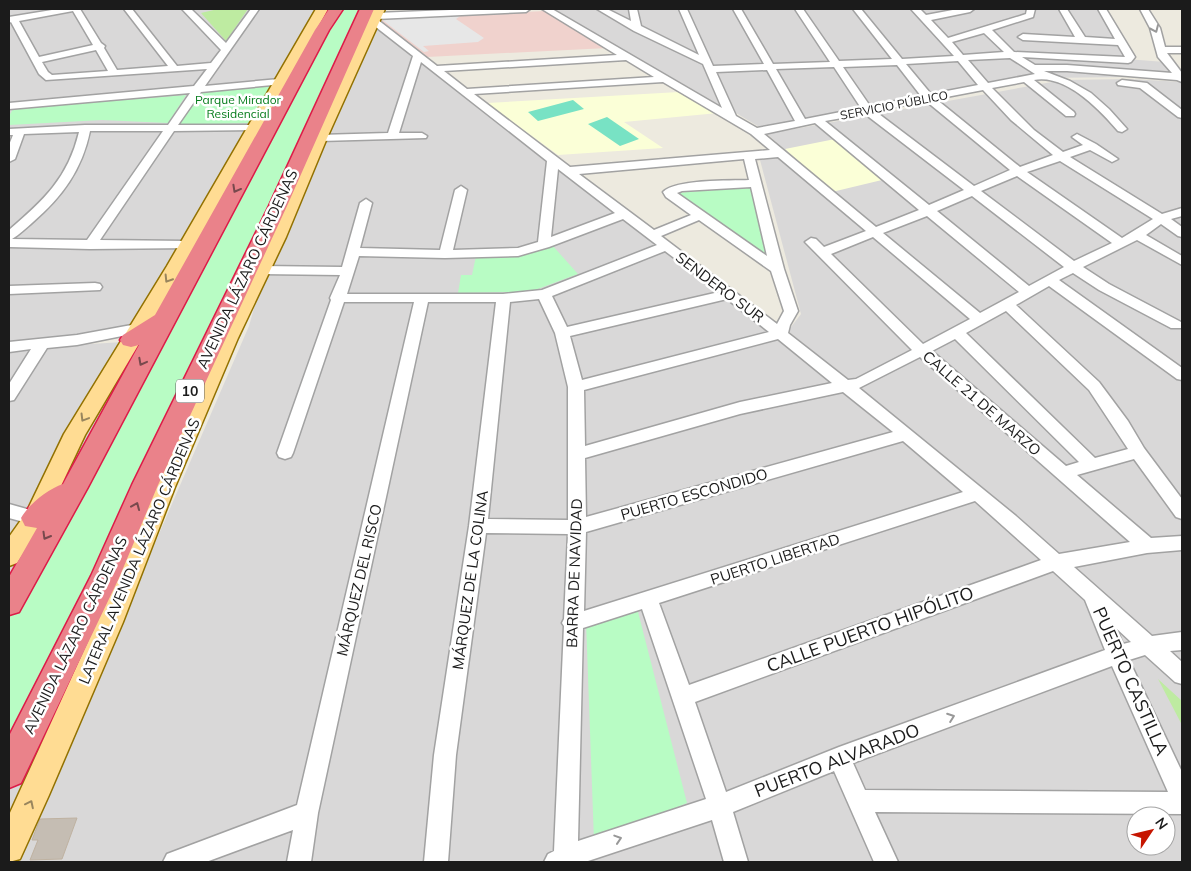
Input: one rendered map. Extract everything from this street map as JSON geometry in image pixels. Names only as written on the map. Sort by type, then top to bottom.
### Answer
[{"type":"highway","points":[[9,603],[75,487],[255,155],[284,86],[317,25],[322,30],[336,9]]},
{"type":"highway","name":"AVENIDA LÁZARO CÁRDENAS","points":[[9,771],[106,578],[145,485],[256,274],[278,206],[313,140],[342,64],[374,14]]},
{"type":"highway","points":[[342,64],[365,41]]},
{"type":"highway","points":[[254,126],[255,155]]},
{"type":"highway","points":[[278,206],[304,177]]},
{"type":"highway","points":[[134,334],[165,319]]},
{"type":"highway","points":[[35,518],[75,487]]},
{"type":"highway","points":[[106,578],[153,515]]},
{"type":"main road","name":"LATERAL AVENIDA LÁZARO CÁRDENAS","points":[[9,848],[39,785],[106,631],[153,515],[256,274],[304,177],[313,140],[365,41],[374,14]]},
{"type":"main road","points":[[9,556],[35,518],[75,434],[254,126],[284,86]]},
{"type":"street","points":[[16,9],[15,19],[47,76],[66,77],[214,66]]},
{"type":"street","points":[[15,19],[71,9]]},
{"type":"street","points":[[76,9],[100,46],[114,73]]},
{"type":"street","points":[[128,9],[174,68]]},
{"type":"street","points":[[90,245],[254,9]]},
{"type":"street","points":[[374,14],[526,9]]},
{"type":"street","points":[[546,9],[755,132],[980,320]]},
{"type":"street","points":[[601,9],[708,66],[769,67],[1012,55],[1045,55],[1126,61],[1130,57],[1102,9]]},
{"type":"street","points":[[633,9],[637,29]]},
{"type":"street","points":[[683,9],[731,117]]},
{"type":"street","points":[[743,9],[737,9],[802,124]]},
{"type":"street","points":[[799,9],[868,111],[1073,267],[1104,287],[1180,322]]},
{"type":"street","points":[[857,9],[929,99],[968,134],[1121,243]]},
{"type":"street","points":[[916,9],[947,41],[1008,112],[1061,155],[1162,218],[1182,234]]},
{"type":"street","points":[[925,18],[970,9]]},
{"type":"street","points":[[947,41],[1027,17],[1032,12],[1031,9]]},
{"type":"street","points":[[1063,9],[1081,39]]},
{"type":"street","points":[[1144,9],[1155,28],[1163,57],[1181,78]]},
{"type":"street","points":[[191,11],[226,49]]},
{"type":"street","name":"SENDERO SUR","points":[[374,14],[418,56],[730,294],[906,434],[1057,562],[1149,645]]},
{"type":"street","points":[[986,30],[1070,114]]},
{"type":"street","points":[[1023,37],[1121,42]]},
{"type":"street","points":[[38,60],[100,46]]},
{"type":"street","points":[[1162,50],[1182,50]]},
{"type":"street","points":[[392,137],[418,56]]},
{"type":"street","points":[[465,92],[519,76],[576,72],[627,57]]},
{"type":"street","points":[[1030,75],[1067,68],[1181,78]]},
{"type":"street","points":[[436,69],[519,76],[576,72],[664,79]]},
{"type":"street","points":[[1030,75],[1143,85],[1182,115]]},
{"type":"street","name":"SERVICIO PÚBLICO","points":[[755,132],[929,99],[1030,75]]},
{"type":"street","points":[[1044,75],[1057,79],[1099,104],[1122,129]]},
{"type":"street","points":[[9,106],[197,90],[284,86]]},
{"type":"street","points":[[818,120],[1028,292]]},
{"type":"street","points":[[9,160],[14,131],[85,128],[254,126]]},
{"type":"street","points":[[9,236],[36,213],[62,186],[75,166],[82,148],[85,128]]},
{"type":"street","points":[[313,140],[422,136]]},
{"type":"street","points":[[1077,137],[1112,159]]},
{"type":"street","points":[[816,248],[875,231],[927,211],[1018,171],[1092,146]]},
{"type":"street","points":[[568,171],[780,153]]},
{"type":"street","points":[[576,388],[781,334],[791,311],[749,157]]},
{"type":"street","points":[[544,244],[552,160]]},
{"type":"street","points":[[756,183],[681,188],[671,190],[670,194],[698,216],[778,269]]},
{"type":"street","points":[[445,254],[462,190]]},
{"type":"street","points":[[285,453],[353,252],[366,203]]},
{"type":"street","points":[[576,454],[740,408],[860,383],[980,320],[1073,267],[1136,235],[1162,218],[1182,212]]},
{"type":"street","points":[[353,252],[510,253],[527,250],[624,214]]},
{"type":"street","points":[[652,235],[698,216]]},
{"type":"street","points":[[1136,235],[1182,261]]},
{"type":"street","points":[[9,243],[90,245],[187,244]]},
{"type":"street","points":[[337,298],[503,298],[544,294],[665,246]]},
{"type":"street","name":"CALLE 21 DE MARZO","points":[[816,248],[921,350],[1147,546]]},
{"type":"street","points":[[256,274],[345,276]]},
{"type":"street","points":[[1050,280],[1182,375]]},
{"type":"street","points":[[9,290],[95,286]]},
{"type":"street","name":"BARRA DE NAVIDAD","points":[[544,294],[562,333],[576,388],[577,528],[561,860]]},
{"type":"street","points":[[562,333],[730,294]]},
{"type":"street","name":"MÁRQUEZ DE LA COLINA","points":[[436,862],[445,755],[478,526],[503,298]]},
{"type":"street","name":"MÁRQUEZ DEL RISCO","points":[[299,862],[307,813],[422,299]]},
{"type":"street","points":[[1008,304],[1094,386],[1122,425],[1138,452],[1182,512]]},
{"type":"street","points":[[957,332],[1092,464]]},
{"type":"street","points":[[9,347],[134,334]]},
{"type":"street","points":[[9,396],[42,344]]},
{"type":"street","name":"PUERTO ESCONDIDO","points":[[478,526],[577,528],[906,434]]},
{"type":"street","points":[[1063,472],[1138,452]]},
{"type":"street","name":"PUERTO LIBERTAD","points":[[572,623],[977,494]]},
{"type":"street","points":[[9,510],[35,518]]},
{"type":"street","name":"CALLE PUERTO HIPÓLITO","points":[[684,697],[1057,562],[1147,546],[1182,544]]},
{"type":"street","name":"PUERTO CASTILLA","points":[[1092,593],[1117,655],[1182,797]]},
{"type":"street","points":[[648,600],[684,697],[720,806],[736,862]]},
{"type":"street","points":[[1117,655],[1149,645],[1182,641]]},
{"type":"street","points":[[1149,645],[1182,675]]},
{"type":"street","name":"PUERTO ALVARADO","points":[[561,860],[593,855],[839,758],[1117,655]]},
{"type":"street","points":[[839,758],[886,862]]},
{"type":"street","points":[[859,801],[1182,803]]},
{"type":"street","points":[[175,862],[307,813]]},
{"type":"shaded area","points":[[9,9],[355,9],[464,90],[842,390],[1052,565],[1182,677],[1182,862],[17,862],[249,326],[337,11],[233,324],[9,344]]},
{"type":"shaded area","points":[[552,9],[680,9],[719,105]]},
{"type":"shaded area","points":[[689,9],[1098,9],[1114,39],[1122,45],[1126,59],[1165,62],[1182,81],[1130,77],[1039,78],[761,128],[736,113]]},
{"type":"shaded area","points":[[544,11],[608,48],[427,57],[379,20]]},
{"type":"shaded area","points":[[462,15],[456,19],[484,38],[478,42],[423,46],[429,51],[424,52],[381,19]]},
{"type":"shaded area","points":[[1130,79],[1182,82],[1182,668],[870,397],[788,331],[801,314],[760,160],[790,154],[767,134],[1063,80]]},
{"type":"shaded area","points":[[679,92],[718,113],[624,122],[663,148],[558,155],[487,103]]},
{"type":"shaded area","points":[[835,139],[882,180],[832,192],[785,149]]},
{"type":"shaded area","points":[[221,336],[9,844],[9,349]]},
{"type":"green space","points":[[218,9],[248,9],[226,41],[201,13]]},
{"type":"green space","points":[[336,9],[371,9],[102,574],[9,763],[9,617]]},
{"type":"green space","name":"Parque Mirador Residencial","points":[[276,84],[253,123],[179,125],[202,93]]},
{"type":"green space","points":[[186,95],[168,123],[102,120],[9,125],[9,116],[13,109]]},
{"type":"green space","points":[[573,100],[584,109],[538,121],[528,112]]},
{"type":"green space","points":[[607,117],[639,139],[620,146],[588,124]]},
{"type":"green space","points":[[752,187],[768,260],[675,193]]},
{"type":"green space","points":[[552,245],[578,274],[535,290],[458,293],[461,275],[472,275],[476,256],[510,257]]},
{"type":"green space","points":[[637,608],[687,803],[594,841],[586,621]]},
{"type":"green space","points":[[1158,679],[1182,701],[1182,725]]},
{"type":"building","points":[[77,818],[62,859],[30,860],[38,840],[32,840],[40,819]]}]
